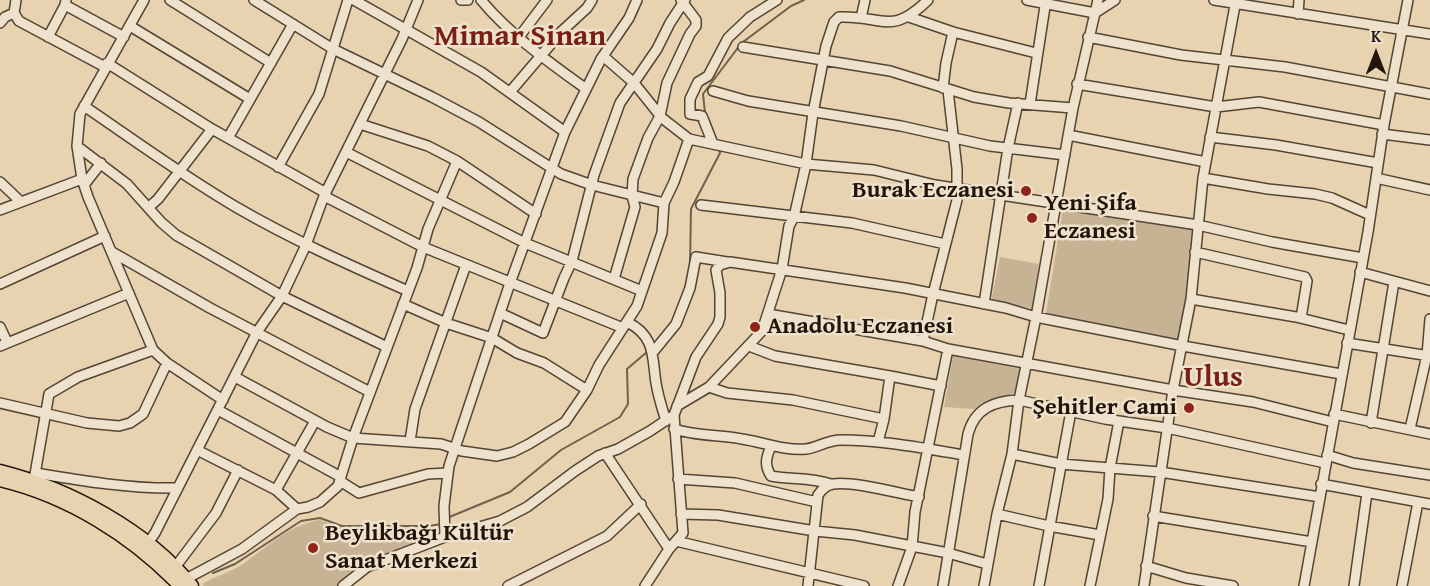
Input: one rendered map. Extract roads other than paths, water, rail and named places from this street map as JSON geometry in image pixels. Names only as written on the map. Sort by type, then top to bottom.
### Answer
[{"type":"main road","points":[[0,471],[35,477],[108,516],[186,584]]},
{"type":"main road","points":[[0,480],[66,503],[146,547]]},
{"type":"street","points":[[16,0],[14,13],[18,21],[106,65],[325,195],[423,247],[556,301],[625,325],[636,326],[654,351],[656,381],[666,421]]},
{"type":"street","points":[[144,0],[106,65],[78,122],[77,146],[83,182],[153,350],[167,363],[223,400]]},
{"type":"street","points":[[170,0],[271,63]]},
{"type":"street","points":[[254,0],[333,49],[479,122],[561,174],[632,196],[664,202]]},
{"type":"street","points":[[278,167],[319,94],[348,0]]},
{"type":"street","points":[[354,0],[455,57],[510,92],[565,132]]},
{"type":"street","points":[[146,547],[257,332],[282,296],[306,245],[325,195],[385,75],[418,0]]},
{"type":"street","points":[[461,0],[468,0]]},
{"type":"street","points":[[481,0],[493,14],[541,57],[586,89]]},
{"type":"street","points":[[519,37],[547,0]]},
{"type":"street","points":[[510,92],[592,0]]},
{"type":"street","points":[[445,537],[444,519],[448,473],[510,283],[565,132],[603,56],[629,18],[637,0]]},
{"type":"street","points":[[716,145],[702,116],[690,114],[690,99],[698,82],[708,76],[722,48],[735,29],[750,16],[777,0]]},
{"type":"street","points":[[861,18],[865,0]]},
{"type":"street","points":[[343,586],[367,567],[445,537],[500,521],[527,507],[575,471],[666,421],[675,411],[709,387],[762,331],[768,314],[782,269],[789,226],[794,217],[806,164],[823,60],[834,22],[839,17],[861,18],[883,23],[895,22],[909,17],[928,0]]},
{"type":"street","points":[[1027,0],[1095,13],[1115,0]]},
{"type":"street","points":[[984,586],[997,514],[1012,454],[1019,400],[1077,84],[1098,0]]},
{"type":"street","points":[[1214,0],[1430,34]]},
{"type":"street","points":[[1298,14],[1299,0]]},
{"type":"street","points":[[1304,586],[1363,258],[1383,129],[1408,0]]},
{"type":"street","points":[[500,313],[543,333],[572,261],[592,184],[620,103],[657,49],[683,1],[696,20],[696,26],[667,83],[660,116],[648,138],[633,179],[632,196],[635,207],[614,279]]},
{"type":"street","points":[[1030,104],[1036,53],[1046,2]]},
{"type":"street","points":[[1144,586],[1173,390],[1191,299],[1203,178],[1236,2]]},
{"type":"street","points":[[48,37],[65,3],[124,37]]},
{"type":"street","points":[[0,22],[5,16],[14,13]]},
{"type":"street","points":[[909,17],[953,32],[1036,53]]},
{"type":"street","points":[[228,138],[293,24]]},
{"type":"street","points":[[130,26],[250,99]]},
{"type":"street","points":[[923,341],[957,200],[954,137],[945,89],[946,63],[953,32]]},
{"type":"street","points":[[1088,37],[1181,55],[1285,67],[1430,94]]},
{"type":"street","points":[[742,47],[890,71],[974,97],[1073,108]]},
{"type":"street","points":[[603,56],[634,83],[660,116],[689,139],[806,164],[874,170],[914,181],[958,189],[1198,225],[1263,240],[1363,258]]},
{"type":"street","points":[[1077,84],[1216,107],[1259,102],[1430,140]]},
{"type":"street","points":[[713,91],[813,113],[901,126],[990,146],[1065,155]]},
{"type":"street","points":[[984,304],[1008,148],[1018,103]]},
{"type":"street","points":[[84,106],[178,172],[237,208],[306,245],[408,291]]},
{"type":"street","points":[[360,124],[428,146],[457,161],[536,214]]},
{"type":"street","points":[[149,207],[212,129]]},
{"type":"street","points":[[1068,135],[1206,162]]},
{"type":"street","points":[[1210,137],[1276,145],[1378,162]]},
{"type":"street","points":[[235,377],[315,421],[353,438],[441,444],[455,449],[497,456],[513,452],[566,422],[637,306],[662,233],[664,202],[674,182],[689,139]]},
{"type":"street","points":[[77,146],[127,184],[161,222],[176,235],[282,296],[387,347]]},
{"type":"street","points":[[346,152],[525,243],[642,291]]},
{"type":"street","points":[[186,584],[242,549],[297,509],[320,502],[338,486],[353,438],[440,201],[457,161]]},
{"type":"street","points":[[0,210],[83,182],[100,163]]},
{"type":"street","points":[[1203,178],[1316,194],[1332,198],[1370,215]]},
{"type":"street","points":[[1376,178],[1430,190]]},
{"type":"street","points":[[0,182],[21,202]]},
{"type":"street","points":[[701,205],[882,229],[945,244]]},
{"type":"street","points":[[0,284],[105,236]]},
{"type":"street","points":[[112,252],[370,392]]},
{"type":"street","points":[[1195,252],[1305,277],[1307,281],[1301,318]]},
{"type":"street","points":[[654,351],[676,324],[690,288],[696,257],[933,294],[1183,346],[1341,374]]},
{"type":"street","points":[[645,586],[683,533],[674,429],[675,411],[696,357],[718,324],[720,293],[716,270],[720,265],[730,262]]},
{"type":"street","points":[[410,441],[415,409],[466,265]]},
{"type":"street","points":[[1360,272],[1430,291]]},
{"type":"street","points":[[1371,423],[1394,282]]},
{"type":"street","points":[[0,327],[4,344],[129,293]]},
{"type":"street","points":[[1191,299],[1301,318],[1349,330]]},
{"type":"street","points":[[403,303],[446,323],[492,338],[517,353],[544,363],[587,390]]},
{"type":"street","points":[[768,314],[923,341],[948,350],[1430,434]]},
{"type":"street","points":[[1410,429],[1428,356],[1430,319]]},
{"type":"street","points":[[1347,343],[1428,356]]},
{"type":"street","points":[[749,346],[775,356],[941,386]]},
{"type":"street","points":[[153,350],[78,377],[49,394],[35,477],[153,489],[178,488]]},
{"type":"street","points":[[897,586],[912,547],[919,497],[948,350]]},
{"type":"street","points":[[0,404],[119,426],[130,423],[143,414],[167,363]]},
{"type":"street","points":[[878,442],[890,376]]},
{"type":"street","points":[[709,387],[727,393],[793,400],[884,419]]},
{"type":"street","points":[[943,586],[964,455],[972,421],[986,407],[1007,400],[1019,400],[1326,459],[1430,475]]},
{"type":"street","points":[[218,410],[297,453],[359,493],[428,474],[448,473]]},
{"type":"street","points":[[1039,586],[1071,411]]},
{"type":"street","points":[[276,490],[315,421]]},
{"type":"street","points":[[1090,586],[1108,499],[1110,468],[1119,421]]},
{"type":"street","points":[[674,429],[688,434],[744,439],[771,446],[807,449],[829,441],[878,442],[964,455]]},
{"type":"street","points":[[771,446],[765,458],[767,470],[771,476],[799,477],[831,484],[848,483],[919,497]]},
{"type":"street","points":[[197,450],[276,490],[297,509]]},
{"type":"street","points":[[605,453],[673,545],[864,586]]},
{"type":"street","points":[[1012,454],[1061,464],[1160,472],[1320,497]]},
{"type":"street","points":[[172,571],[216,513],[238,470]]},
{"type":"street","points":[[678,479],[735,483],[817,502]]},
{"type":"street","points":[[808,586],[818,495],[823,488],[831,484]]},
{"type":"street","points":[[1321,484],[1430,504]]},
{"type":"street","points":[[1354,586],[1367,493]]},
{"type":"street","points":[[1402,586],[1418,502]]},
{"type":"street","points":[[508,586],[607,536],[641,504]]},
{"type":"street","points":[[681,514],[718,515],[815,531],[855,535],[948,553],[987,564]]},
{"type":"street","points":[[997,514],[1100,535]]},
{"type":"street","points":[[1153,516],[1312,542]]},
{"type":"street","points":[[1146,566],[1186,582],[1233,586]]},
{"type":"waterway","points":[[705,113],[703,94],[743,42],[791,6],[804,0]]},
{"type":"waterway","points":[[708,118],[717,141]]},
{"type":"waterway","points":[[690,265],[691,209],[720,153],[719,149]]},
{"type":"waterway","points":[[447,518],[510,492],[561,450],[620,417],[628,404],[627,369],[647,352]]},
{"type":"waterway","points":[[213,573],[235,564],[301,521],[320,518],[342,526],[441,524]]},
{"type":"place","name":"Burak Eczanesi","points":[[1026,191]]},
{"type":"place","name":"Yeni Şifa Eczanesi","points":[[1032,218]]},
{"type":"place","name":"Anadolu Eczanesi","points":[[755,327]]},
{"type":"place","name":"Şehitler Cami","points":[[1189,408]]},
{"type":"place","name":"Beylikbağı Kültür Sanat Merkezi","points":[[313,548]]},
{"type":"district","name":"Mimar Sinan","points":[[520,37]]},
{"type":"district","name":"Ulus","points":[[1213,378]]}]
